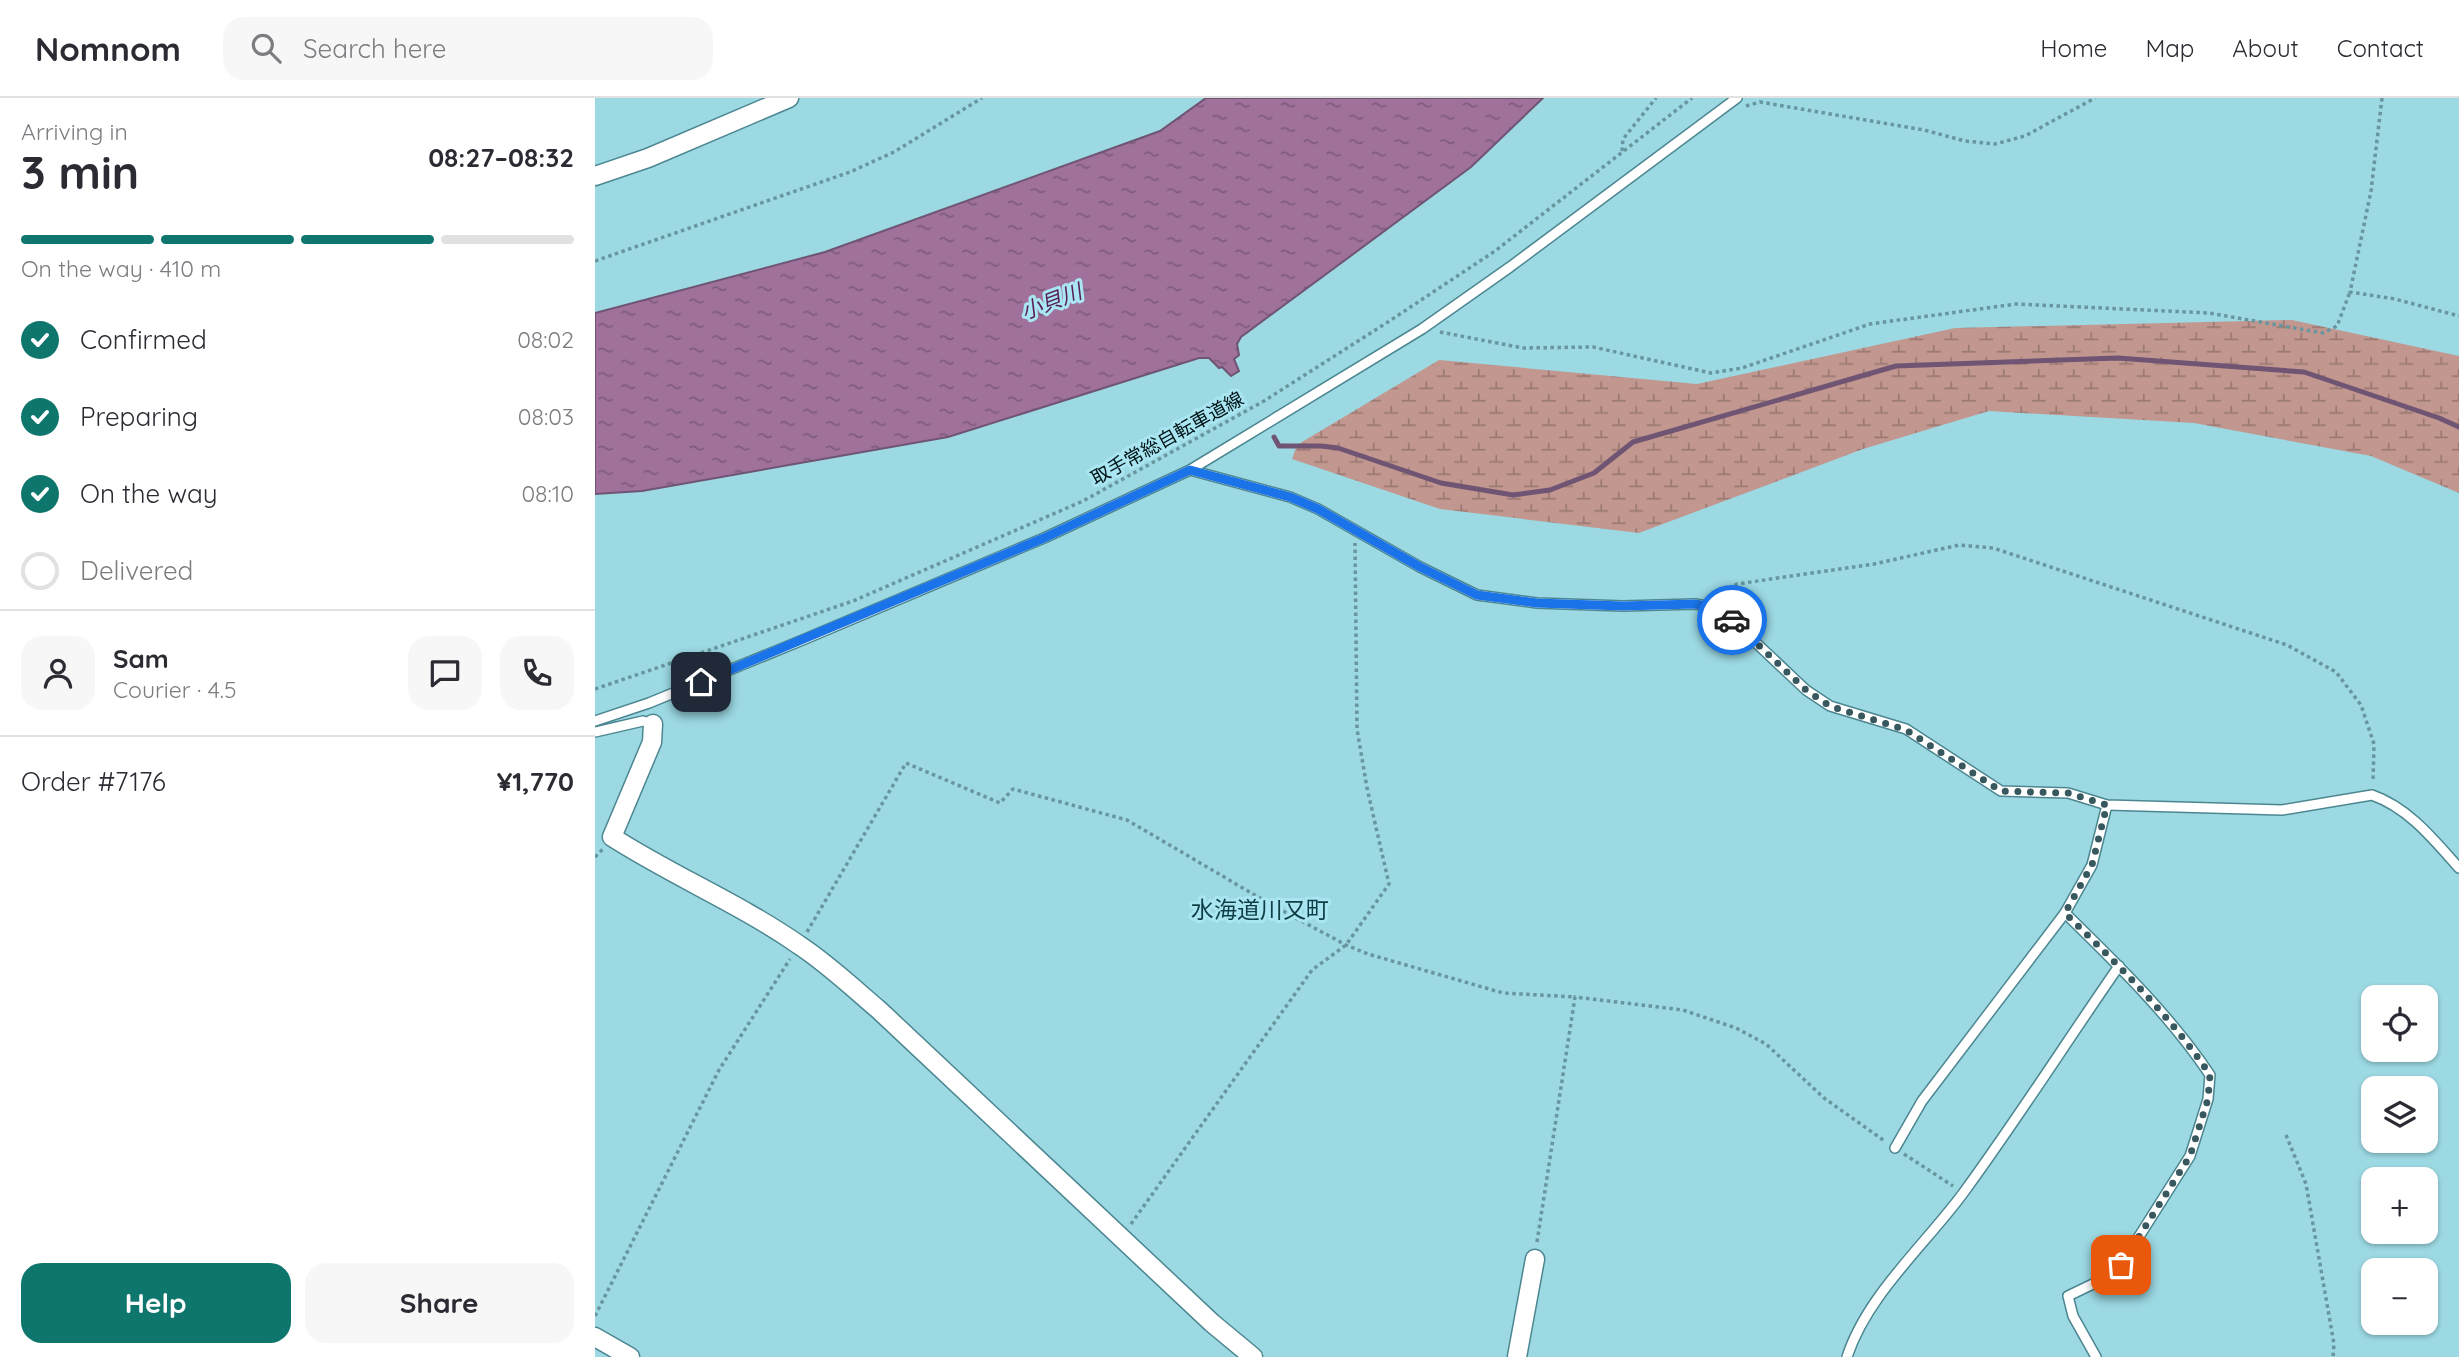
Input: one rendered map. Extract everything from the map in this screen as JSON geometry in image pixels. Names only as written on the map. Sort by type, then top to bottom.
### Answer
[{"type":"street","points":[[595,176],[649,158],[789,98]]},
{"type":"street","points":[[653,724],[652,742],[612,837],[653,864],[734,905],[799,945],[879,1010],[1212,1323],[1253,1357]]},
{"type":"street","points":[[1517,1357],[1535,1259]]},
{"type":"street","points":[[595,1336],[630,1357]]},
{"type":"lane","points":[[595,721],[649,703],[1044,538],[1190,470],[1422,329],[1737,98]]},
{"type":"lane","points":[[1190,470],[1290,497],[1318,509],[1420,567],[1477,595],[1537,603],[1713,607],[1735,623],[1806,690],[1830,706],[1906,730],[2001,791],[2068,793],[2107,805],[2282,810],[2372,795],[2386,800],[2420,825],[2459,868]]},
{"type":"lane","points":[[595,732],[643,721],[653,724]]},
{"type":"lane","points":[[1895,1148],[1922,1101],[2065,913],[2092,865],[2107,805]]},
{"type":"lane","points":[[2065,913],[2119,966],[2181,1036],[2210,1075],[2208,1099],[2190,1156],[2121,1265],[2095,1283],[2068,1296],[2073,1316],[2096,1357]]},
{"type":"lane","points":[[1847,1357],[1855,1334],[1963,1193],[2119,966]]},
{"type":"path","points":[[595,261],[850,172],[894,152],[982,98]]},
{"type":"path","points":[[1622,152],[1623,139],[1656,98]]},
{"type":"path","name":"取手常総自転車道線","points":[[595,690],[853,601],[1083,501],[1263,401],[1391,320],[1495,251],[1692,98]]},
{"type":"path","points":[[1714,115],[1760,102],[1924,130],[1965,141],[1994,144],[2025,136],[2095,98]]},
{"type":"path","points":[[1422,329],[1523,348],[1593,347],[1711,373],[1742,368],[1870,324],[2016,304],[2209,313],[2323,333],[2337,326],[2350,292],[2371,191],[2382,98]]},
{"type":"path","points":[[2350,292],[2395,299],[2459,316]]},
{"type":"path","points":[[1121,1237],[1312,970],[1346,945],[1389,884],[1367,789],[1357,729],[1355,531]]},
{"type":"path","points":[[1703,606],[1737,584],[1874,564],[1959,545],[1993,548],[2287,645],[2336,672],[2361,705],[2374,744],[2372,795]]},
{"type":"path","points":[[595,1316],[719,1070],[799,945],[906,763],[1000,803],[1013,789],[1127,820],[1270,904],[1368,954],[1503,993],[1575,997],[1683,1010],[1736,1028],[1766,1044],[1824,1098],[1963,1193]]},
{"type":"path","points":[[1535,1259],[1575,997]]},
{"type":"path","points":[[2286,1135],[2306,1184],[2334,1344],[2333,1357]]},
{"type":"green space","points":[[2292,320],[2459,356],[2459,493],[2371,456],[2194,423],[1989,411],[1863,449],[1639,533],[1440,509],[1292,459],[1297,445],[1439,360],[1697,384],[1955,328]]},
{"type":"water","name":"小貝川","points":[[1206,98],[1543,98],[1471,167],[1241,337],[1237,344],[1239,355],[1234,359],[1239,371],[1231,376],[1209,358],[1199,358],[948,437],[642,491],[595,494],[595,313],[825,252],[1160,131]]},
{"type":"waterway","points":[[1274,437],[1279,446],[1338,448],[1441,483],[1513,495],[1550,490],[1594,473],[1633,442],[1896,366],[2118,358],[2304,372],[2459,427]]},
{"type":"way so far","points":[[1732,620],[1806,690],[1830,706],[1906,730],[2001,791],[2068,793],[2107,805],[2092,865],[2065,913],[2119,966],[2181,1036],[2210,1075],[2208,1099],[2190,1156],[2121,1265]]},
{"type":"district","name":"水海道川又町","points":[[1260,909]]},
{"type":"route","points":[[701,682],[1044,538],[1190,470],[1290,497],[1318,509],[1420,567],[1477,595],[1537,603],[1623,606],[1695,604],[1713,607],[1732,620]]}]
